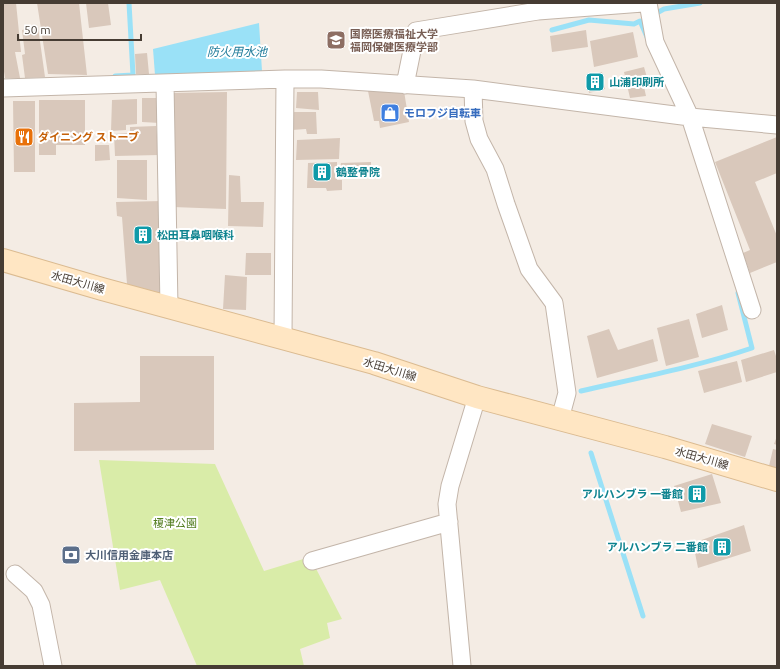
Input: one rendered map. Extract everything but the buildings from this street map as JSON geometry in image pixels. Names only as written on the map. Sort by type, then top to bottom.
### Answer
[{"type":"main road","name":"水田大川線","points":[[3,260],[374,363],[477,396],[777,480]]},
{"type":"street","points":[[405,85],[416,31],[538,11],[643,3]]},
{"type":"street","points":[[648,3],[655,42],[690,117],[752,310]]},
{"type":"street","points":[[282,337],[285,79]]},
{"type":"street","points":[[3,88],[321,79],[473,89],[690,117],[777,125]]},
{"type":"street","points":[[165,83],[169,307]]},
{"type":"street","points":[[473,89],[474,120],[479,139],[495,169],[529,269],[554,303],[567,393],[560,419]]},
{"type":"street","points":[[462,666],[447,504],[450,486],[477,396]]},
{"type":"street","points":[[312,561],[449,522]]},
{"type":"street","points":[[15,574],[34,590],[41,605],[53,666]]},
{"type":"green space","name":"榎津公園","points":[[99,460],[215,464],[264,571],[310,557],[342,619],[327,623],[330,638],[300,649],[304,666],[197,666],[160,580],[120,590]]},
{"type":"water","name":"防火用水池","points":[[259,23],[262,71],[155,75],[153,49]]},
{"type":"waterway","points":[[115,76],[133,75],[129,3]]},
{"type":"waterway","points":[[655,14],[664,9],[700,3]]},
{"type":"waterway","points":[[552,30],[589,20],[634,24],[640,21],[647,37]]},
{"type":"waterway","points":[[581,391],[688,367],[752,348],[738,293]]},
{"type":"waterway","points":[[591,453],[643,616]]},
{"type":"place","name":"国際医療福祉大学 福岡保健医療学部","points":[[336,40]]},
{"type":"place","name":"山浦印刷所","points":[[595,82]]},
{"type":"place","name":"モロフジ自転車","points":[[390,113]]},
{"type":"place","name":"ダイニング ストーブ","points":[[24,137]]},
{"type":"place","name":"鶴整骨院","points":[[322,172]]},
{"type":"place","name":"松田耳鼻咽喉科","points":[[143,235]]},
{"type":"place","name":"アルハンブラ 一番館","points":[[697,494]]},
{"type":"place","name":"アルハンブラ 二番館","points":[[722,547]]},
{"type":"place","name":"大川信用金庫本店","points":[[71,555]]}]
